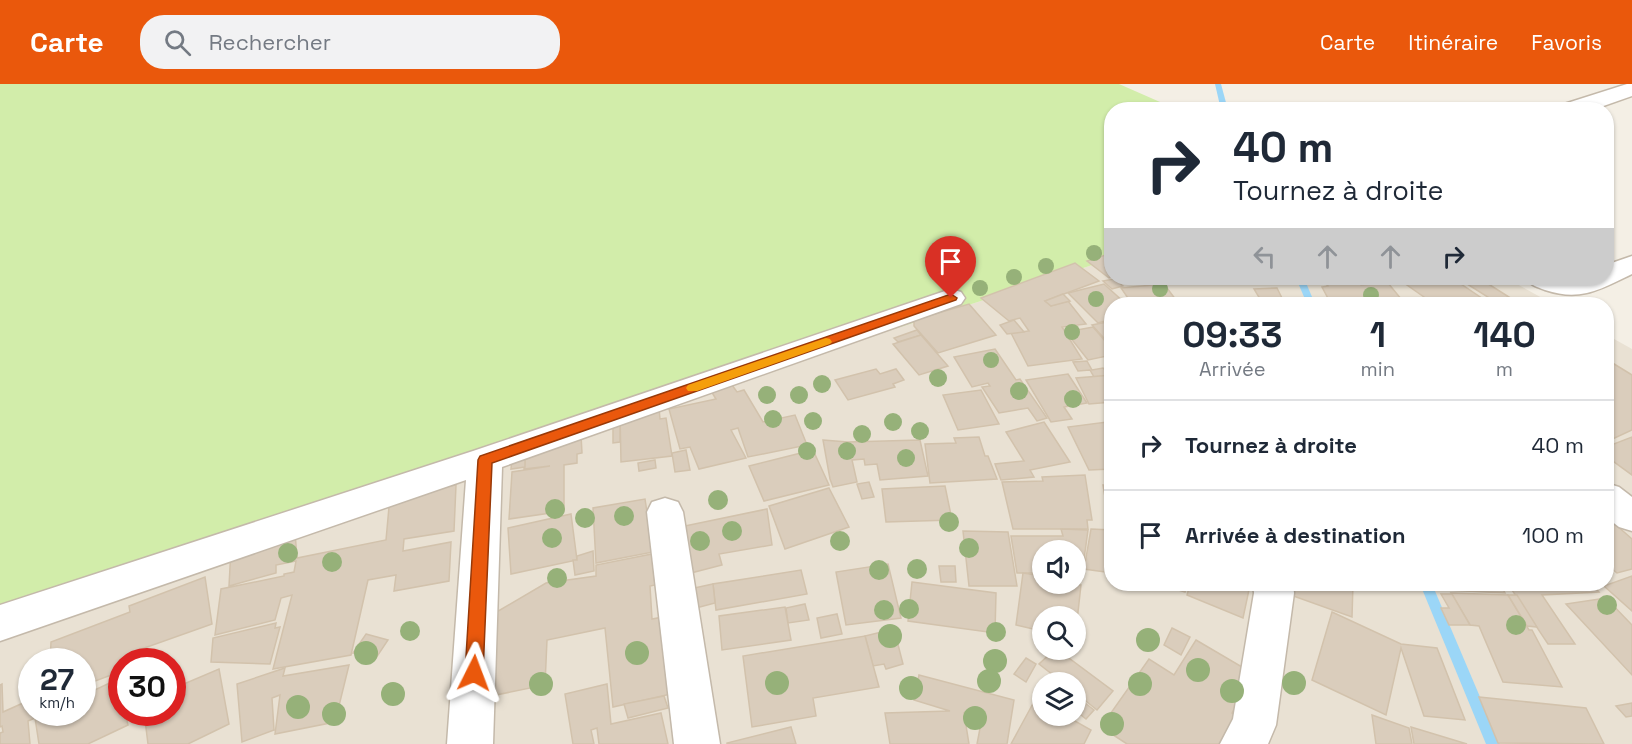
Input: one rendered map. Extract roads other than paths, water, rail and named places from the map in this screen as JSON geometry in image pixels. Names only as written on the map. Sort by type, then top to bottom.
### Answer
[{"type":"street","points":[[1593,102],[1632,89]]},
{"type":"street","points":[[1614,273],[1632,264]]},
{"type":"street","points":[[1558,285],[1579,289],[1588,285]]},
{"type":"street","points":[[0,623],[485,460],[951,298]]},
{"type":"street","points":[[470,744],[485,460]]},
{"type":"street","points":[[1614,503],[1632,517]]},
{"type":"street","points":[[665,512],[697,744]]},
{"type":"street","points":[[1244,744],[1254,725],[1274,591]]},
{"type":"waterway","points":[[1218,84],[1223,102]]},
{"type":"waterway","points":[[1303,285],[1308,297]]},
{"type":"waterway","points":[[1429,591],[1493,744]]}]
